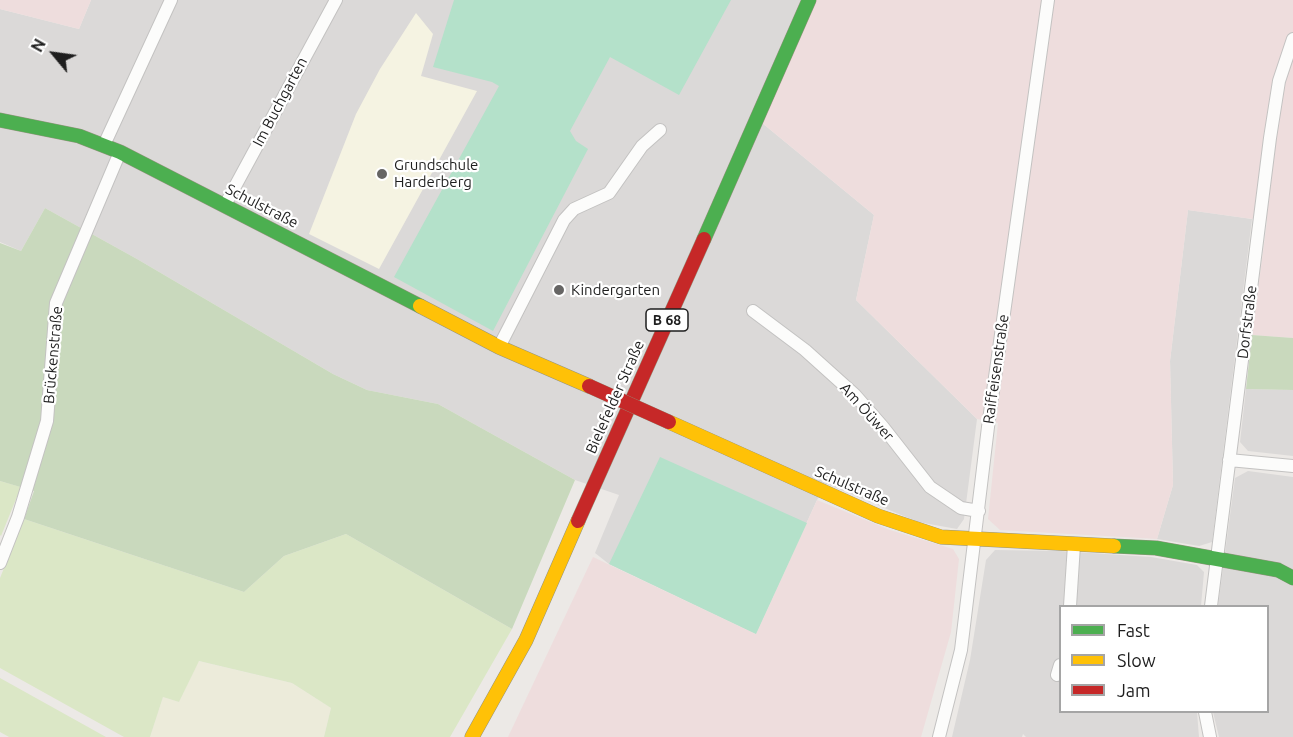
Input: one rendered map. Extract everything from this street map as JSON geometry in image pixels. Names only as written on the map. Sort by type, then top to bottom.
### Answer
[{"type":"street","points":[[104,145],[171,0]]},
{"type":"street","name":"Im Buchgarten","points":[[225,206],[336,0]]},
{"type":"street","name":"Bielefelder Straße","points":[[472,737],[526,640],[809,0]]},
{"type":"street","name":"Raiffeisenstraße","points":[[939,737],[961,650],[988,427],[1048,0]]},
{"type":"street","name":"Dorfstraße","points":[[1211,605],[1270,138],[1279,81],[1293,39]]},
{"type":"street","name":"Schulstraße","points":[[0,120],[79,136],[120,152],[499,347],[878,516],[941,537],[1156,548],[1278,570],[1293,578]]},
{"type":"street","points":[[499,347],[564,220],[574,209],[609,194],[642,146],[660,129]]},
{"type":"street","name":"Brückenstraße","points":[[0,563],[18,517],[47,421],[56,303],[120,152]]},
{"type":"street","name":"Am Öüwer","points":[[753,311],[805,350],[855,395],[930,487],[961,508],[979,511]]},
{"type":"street","points":[[1229,460],[1293,466]]},
{"type":"street","points":[[1070,605],[1074,545]]},
{"type":"street","points":[[1204,713],[1210,737]]},
{"type":"shaded area","points":[[0,0],[91,0],[79,29],[0,9]]},
{"type":"shaded area","points":[[91,0],[809,0],[756,118],[874,215],[856,300],[977,419],[964,519],[957,529],[918,522],[827,484],[817,500],[756,634],[609,564],[595,553],[619,495],[575,480],[438,404],[367,390],[333,374],[45,208],[21,251],[0,242],[0,9],[79,29]]},
{"type":"shaded area","points":[[809,0],[1293,0],[1293,338],[1252,335],[1267,221],[1188,210],[1170,361],[1173,485],[1157,539],[1000,530],[988,519],[998,423],[977,419],[856,300],[874,215],[756,118]]},
{"type":"shaded area","name":"Grundschule Harderberg","points":[[416,13],[433,34],[421,76],[477,91],[379,269],[309,234],[356,114],[380,69]]},
{"type":"shaded area","points":[[1188,210],[1252,219],[1212,542],[1199,546],[1157,539],[1173,485],[1170,361]]},
{"type":"shaded area","points":[[1246,389],[1293,390],[1293,456],[1248,451],[1240,442]]},
{"type":"shaded area","points":[[1248,471],[1293,477],[1293,737],[1219,737],[1213,713],[1269,713],[1269,605],[1218,605],[1235,478]]},
{"type":"shaded area","points":[[817,500],[890,530],[953,549],[959,559],[951,632],[921,737],[508,737],[593,557],[756,634]]},
{"type":"shaded area","points":[[995,550],[1060,551],[1151,557],[1197,565],[1204,572],[1201,605],[1059,605],[1059,713],[1197,713],[1199,737],[1026,737],[1023,734],[1022,737],[952,737],[970,660],[986,560]]},
{"type":"green space","points":[[454,0],[731,0],[679,95],[610,57],[570,131],[576,141],[588,149],[493,331],[394,277],[499,86],[492,82],[433,67]]},
{"type":"green space","points":[[45,208],[333,374],[367,390],[438,404],[575,480],[512,629],[346,534],[284,556],[244,592],[24,519],[34,491],[0,481],[0,243],[21,251]]},
{"type":"green space","points":[[1252,335],[1293,338],[1293,390],[1246,389]]},
{"type":"green space","points":[[660,457],[807,523],[756,634],[609,564]]},
{"type":"green space","points":[[0,481],[21,487],[1,536],[0,535]]},
{"type":"green space","points":[[24,519],[244,592],[284,556],[346,534],[512,629],[450,737],[324,737],[331,708],[292,683],[199,661],[179,702],[163,697],[150,737],[124,737],[0,668],[0,578]]},
{"type":"green space","points":[[198,661],[292,683],[331,708],[324,737],[150,737],[163,697],[179,702]]},
{"type":"green space","points":[[0,678],[106,737],[9,737],[0,732]]},
{"type":"traffic: fast","points":[[704,239],[809,0]]},
{"type":"traffic: fast","points":[[0,120],[79,136],[120,152],[420,306]]},
{"type":"traffic: fast","points":[[1114,546],[1156,548],[1278,570],[1293,578]]},
{"type":"traffic: slow","points":[[420,306],[499,347],[589,386]]},
{"type":"traffic: slow","points":[[669,422],[878,516],[941,537],[1114,546]]},
{"type":"traffic: slow","points":[[472,737],[526,640],[578,521]]},
{"type":"traffic: jam","points":[[578,521],[704,239]]},
{"type":"traffic: jam","points":[[589,386],[669,422]]},
{"type":"place","name":"Grundschule Harderberg","points":[[382,174]]},
{"type":"place","name":"Kindergarten","points":[[559,290]]}]
